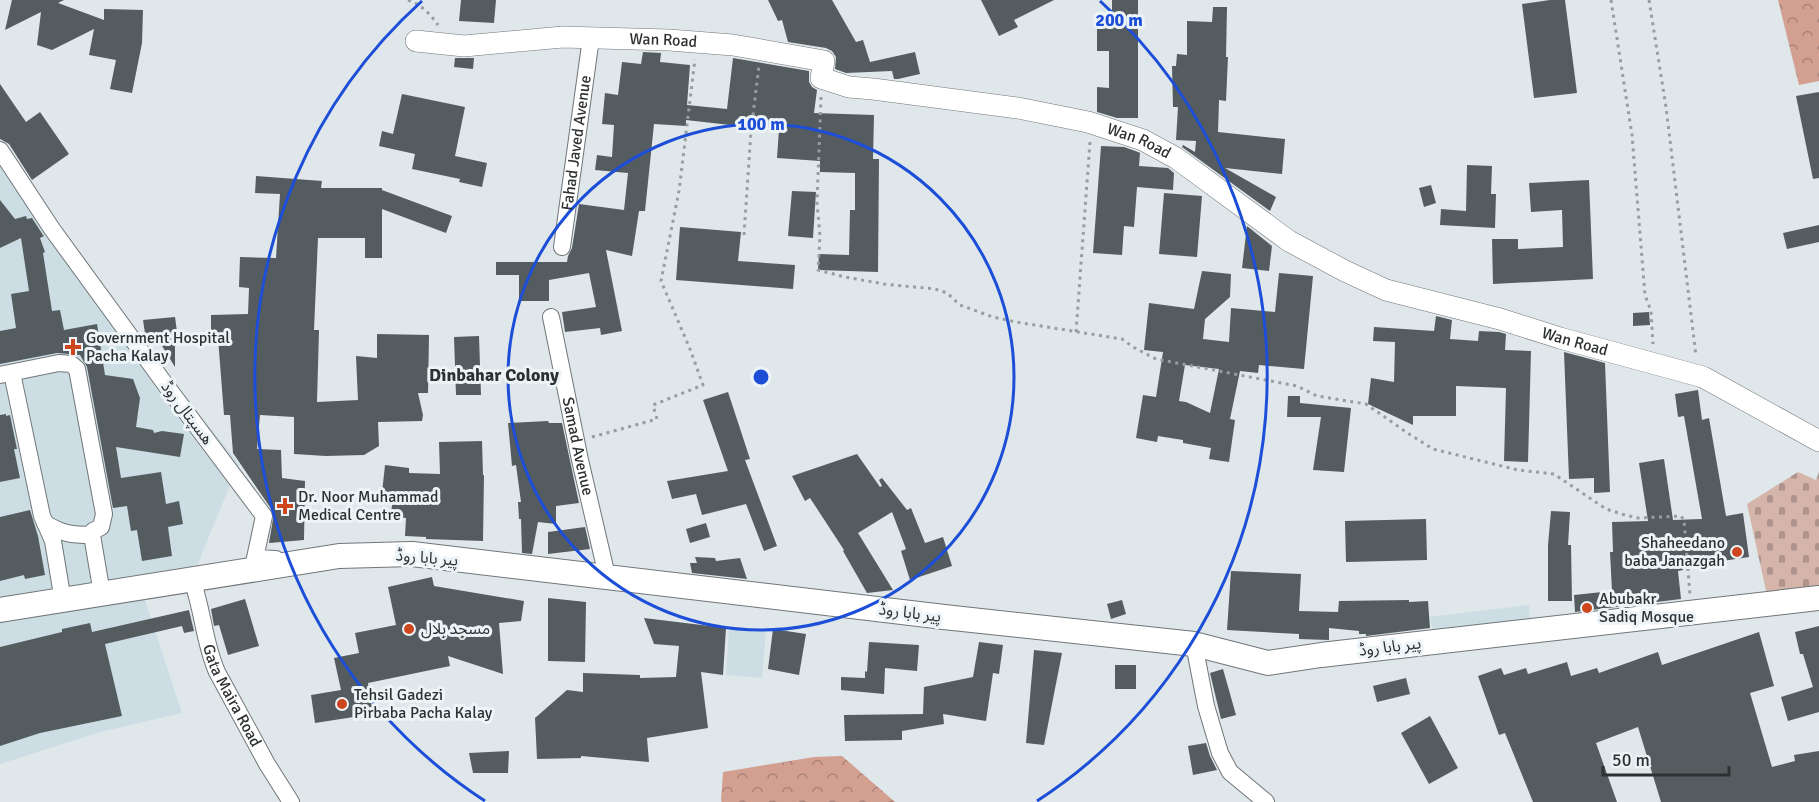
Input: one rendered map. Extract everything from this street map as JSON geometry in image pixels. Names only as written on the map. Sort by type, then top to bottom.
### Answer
[{"type":"main road","name":"پیر بابا روڈ","points":[[0,610],[339,556],[412,554],[1194,644],[1268,663],[1819,598]]},
{"type":"street","name":"Wan Road","points":[[416,41],[464,46],[563,37],[733,45],[824,61],[821,78],[849,87],[1018,108],[1091,123],[1143,140],[1176,158],[1289,241],[1386,290],[1500,319],[1703,377],[1819,441]]},
{"type":"street","name":"Fahad Javed Avenue","points":[[562,247],[591,38]]},
{"type":"street","name":"ھسپتال روڈ","points":[[0,150],[52,229],[264,516],[255,558],[298,562]]},
{"type":"street","name":"Samad Avenue","points":[[551,316],[576,442],[608,576]]},
{"type":"street","points":[[63,600],[53,541],[42,516],[6,374],[59,363],[71,364],[77,369],[104,514],[101,527],[93,531],[92,535],[102,594]]},
{"type":"street","points":[[45,523],[54,529],[72,535],[92,535]]},
{"type":"street","name":"Gata Maira Road","points":[[192,580],[198,596],[210,658],[267,764],[291,802]]},
{"type":"street","points":[[1194,644],[1206,706],[1220,753],[1230,772],[1266,802]]},
{"type":"path","points":[[408,0],[418,4],[429,13],[447,44]]},
{"type":"path","points":[[1611,0],[1632,135],[1646,295],[1651,311],[1654,364]]},
{"type":"path","points":[[1649,0],[1666,107],[1695,351],[1703,377]]},
{"type":"path","points":[[576,442],[657,419],[653,405],[702,386],[690,349],[661,281],[679,191],[697,42]]},
{"type":"path","points":[[744,235],[761,50]]},
{"type":"path","points":[[821,78],[817,203],[820,236],[818,270],[884,284],[935,289],[947,292],[960,306],[993,317],[1122,339],[1156,359],[1297,386],[1317,396],[1366,404],[1433,449],[1518,470],[1554,474],[1606,509],[1624,515],[1638,518],[1681,516],[1684,520],[1691,613]]},
{"type":"path","points":[[1076,332],[1091,123]]},
{"type":"shaded area","name":"Government Hospital Pacha Kalay","points":[[0,150],[52,229],[239,464],[192,580],[141,588],[182,713],[100,732],[0,764]]},
{"type":"shaded area","points":[[1529,605],[1530,624],[1433,632],[1430,617]]},
{"type":"shaded area","points":[[729,628],[766,631],[762,678],[726,675]]},
{"type":"green space","points":[[1778,0],[1819,0],[1819,81],[1799,85]]},
{"type":"green space","points":[[1798,472],[1816,480],[1819,472],[1819,598],[1769,604],[1747,504]]},
{"type":"green space","points":[[842,756],[895,802],[721,801],[723,772],[814,757]]},
{"type":"building","points":[[12,0],[64,0],[58,3],[104,20],[104,9],[143,10],[142,43],[132,93],[110,89],[116,60],[89,55],[94,29],[52,50],[37,45],[41,12],[5,30]]},
{"type":"building","points":[[461,0],[496,0],[494,23],[459,21]]},
{"type":"building","points":[[768,0],[832,0],[856,42],[863,40],[870,62],[915,52],[920,74],[894,79],[892,71],[846,73],[835,69],[836,57],[832,51],[788,42],[782,20],[778,21]]},
{"type":"building","points":[[981,0],[1054,0],[1014,20],[1018,27],[999,36]]},
{"type":"building","points":[[1112,0],[1138,0],[1138,118],[1117,118],[1097,112],[1097,87],[1109,88],[1109,51],[1097,51],[1097,19],[1112,19]]},
{"type":"building","points":[[1565,0],[1577,93],[1534,98],[1522,4]]},
{"type":"building","points":[[1213,7],[1227,7],[1226,101],[1219,100],[1218,132],[1285,139],[1282,174],[1225,168],[1276,197],[1270,211],[1182,147],[1183,145],[1195,152],[1196,141],[1176,140],[1178,107],[1173,107],[1172,66],[1176,66],[1177,54],[1187,55],[1187,21],[1212,22]]},
{"type":"building","points":[[643,52],[661,53],[660,62],[690,65],[687,105],[727,109],[733,58],[809,71],[809,82],[817,90],[814,113],[874,115],[873,159],[879,159],[878,272],[818,270],[819,254],[849,255],[850,210],[855,210],[855,173],[820,172],[820,161],[777,158],[779,129],[686,120],[686,126],[654,124],[645,211],[639,211],[632,256],[606,250],[622,331],[601,335],[600,328],[565,332],[562,312],[596,307],[589,273],[549,280],[549,301],[519,301],[519,275],[496,275],[496,262],[567,262],[572,248],[579,204],[624,210],[628,173],[595,170],[597,155],[612,157],[614,125],[602,124],[605,93],[618,95],[622,62],[641,64]]},
{"type":"building","points":[[455,58],[474,58],[473,69],[454,67]]},
{"type":"building","points":[[0,84],[26,122],[40,112],[69,154],[32,180],[9,144],[0,139]]},
{"type":"building","points":[[1819,92],[1819,178],[1813,179],[1796,96]]},
{"type":"building","points":[[402,94],[465,107],[455,156],[487,163],[482,187],[459,182],[460,179],[412,169],[415,154],[379,146],[382,131],[393,134]]},
{"type":"building","points":[[1101,146],[1124,147],[1138,152],[1140,153],[1139,166],[1168,168],[1174,173],[1173,190],[1137,187],[1134,227],[1124,226],[1122,255],[1093,253]]},
{"type":"building","points":[[1467,165],[1492,166],[1491,194],[1496,194],[1495,228],[1440,225],[1441,209],[1466,211]]},
{"type":"building","points":[[256,176],[322,181],[321,188],[382,188],[382,190],[452,216],[446,233],[382,209],[382,258],[365,258],[365,238],[318,238],[314,330],[319,330],[317,402],[358,400],[356,356],[377,358],[377,334],[429,335],[428,393],[418,393],[423,415],[422,421],[378,422],[379,446],[364,455],[294,454],[294,417],[260,415],[257,449],[281,450],[282,478],[305,481],[304,540],[269,543],[274,513],[233,453],[230,415],[224,415],[218,338],[211,339],[211,315],[248,314],[249,288],[239,287],[240,257],[276,258],[280,194],[255,193]]},
{"type":"building","points":[[1589,180],[1593,279],[1493,284],[1492,239],[1518,239],[1518,249],[1563,247],[1562,210],[1531,212],[1529,183]]},
{"type":"building","points":[[1431,185],[1436,203],[1424,207],[1419,188]]},
{"type":"building","points":[[792,191],[816,192],[813,238],[788,236]]},
{"type":"building","points":[[1164,193],[1202,196],[1197,257],[1159,254]]},
{"type":"building","points":[[0,200],[15,219],[26,216],[27,219],[32,218],[44,236],[40,238],[45,252],[43,253],[52,311],[60,310],[64,330],[97,324],[105,375],[133,379],[140,398],[136,427],[153,430],[154,433],[162,431],[184,434],[180,457],[116,447],[121,478],[161,472],[166,504],[179,501],[183,524],[168,527],[172,556],[142,561],[137,530],[131,531],[127,506],[113,508],[87,367],[80,355],[57,353],[0,364],[0,331],[16,328],[11,294],[29,291],[21,238],[0,248]]},
{"type":"building","points":[[1819,225],[1819,242],[1787,249],[1783,233]]},
{"type":"building","points":[[1247,226],[1272,246],[1269,271],[1242,268]]},
{"type":"building","points":[[680,227],[741,232],[738,261],[795,265],[793,289],[676,280]]},
{"type":"building","points":[[1202,271],[1231,274],[1230,297],[1205,319],[1203,339],[1229,342],[1231,308],[1275,312],[1279,273],[1313,276],[1304,369],[1259,365],[1258,373],[1240,371],[1230,419],[1235,420],[1229,462],[1209,459],[1211,448],[1183,443],[1183,440],[1158,436],[1157,442],[1136,438],[1143,395],[1156,397],[1163,352],[1144,350],[1149,303],[1194,309]],"holes":[[[1185,365],[1219,369],[1210,413],[1179,401]]]},
{"type":"building","points":[[1649,312],[1650,325],[1633,326],[1633,313]]},
{"type":"building","points":[[1436,316],[1452,320],[1450,339],[1478,341],[1479,331],[1499,332],[1506,334],[1505,350],[1531,351],[1528,462],[1504,461],[1506,388],[1456,386],[1456,416],[1413,416],[1413,425],[1368,404],[1371,378],[1394,382],[1395,342],[1373,341],[1374,327],[1434,331]]},
{"type":"building","points":[[175,317],[178,339],[175,339],[175,367],[159,341],[148,342],[146,340],[143,320]]},
{"type":"building","points":[[479,336],[481,395],[456,395],[454,337]]},
{"type":"building","points":[[1564,352],[1605,363],[1610,492],[1594,493],[1594,478],[1569,479]]},
{"type":"building","points":[[1698,390],[1702,420],[1709,418],[1726,516],[1743,513],[1749,557],[1683,567],[1683,570],[1678,571],[1681,599],[1575,612],[1574,595],[1612,591],[1610,552],[1613,552],[1612,522],[1648,521],[1639,463],[1664,459],[1673,520],[1702,519],[1684,416],[1678,417],[1675,394]]},
{"type":"building","points":[[728,392],[750,459],[745,460],[777,546],[764,551],[746,504],[702,515],[696,494],[672,499],[667,481],[728,471],[703,400]]},
{"type":"building","points":[[1288,396],[1300,396],[1300,403],[1351,408],[1344,472],[1313,470],[1321,417],[1287,417]]},
{"type":"building","points":[[6,414],[6,416],[10,415],[20,478],[0,482],[0,415]]},
{"type":"building","points":[[548,421],[549,423],[562,423],[579,503],[556,506],[556,524],[538,522],[532,554],[522,553],[518,502],[521,502],[516,465],[512,466],[508,423]]},
{"type":"building","points":[[482,441],[483,541],[405,536],[406,518],[391,516],[393,494],[382,493],[385,465],[409,468],[409,473],[440,474],[439,442]]},
{"type":"building","points":[[857,454],[880,487],[882,486],[879,480],[882,478],[907,510],[911,508],[925,543],[943,537],[952,566],[910,580],[901,551],[906,549],[892,512],[858,533],[893,590],[867,593],[844,550],[810,498],[805,501],[792,476]]},
{"type":"building","points":[[30,510],[38,536],[45,575],[25,579],[24,575],[0,581],[0,517]]},
{"type":"building","points":[[1551,511],[1570,512],[1568,545],[1571,545],[1572,601],[1548,601],[1548,545]]},
{"type":"building","points":[[1426,519],[1427,560],[1346,562],[1345,521]]},
{"type":"building","points":[[706,523],[710,537],[690,543],[686,529]]},
{"type":"building","points":[[585,527],[590,549],[548,554],[548,532]]},
{"type":"building","points":[[695,557],[715,558],[716,561],[740,558],[747,579],[692,573],[690,563],[697,563]]},
{"type":"building","points":[[1231,571],[1301,574],[1299,611],[1338,612],[1339,601],[1428,601],[1430,628],[1366,636],[1366,634],[1359,634],[1359,631],[1329,628],[1329,640],[1299,639],[1299,634],[1227,630]]},
{"type":"building","points":[[432,577],[434,586],[524,601],[521,621],[499,623],[503,674],[448,656],[450,666],[368,683],[373,714],[315,723],[311,695],[341,690],[334,658],[359,653],[355,633],[396,625],[388,587]]},
{"type":"building","points":[[548,598],[586,602],[585,662],[548,661]]},
{"type":"building","points":[[245,599],[259,646],[228,655],[219,625],[214,626],[211,609]]},
{"type":"building","points":[[1122,600],[1126,614],[1111,619],[1107,604]]},
{"type":"building","points":[[189,610],[194,631],[184,633],[182,626],[105,644],[122,716],[40,733],[0,746],[0,647],[90,623],[92,632]]},
{"type":"building","points":[[644,618],[726,628],[723,675],[701,672],[708,728],[647,738],[649,762],[581,756],[581,758],[537,759],[535,718],[567,690],[583,692],[583,673],[640,675],[640,678],[676,677],[679,646],[654,644]]},
{"type":"building","points":[[1819,626],[1819,712],[1788,721],[1781,697],[1813,687],[1803,654],[1800,654],[1795,632]]},
{"type":"building","points":[[773,629],[806,634],[799,675],[768,669]]},
{"type":"building","points":[[1759,632],[1774,686],[1750,693],[1772,767],[1795,761],[1794,755],[1819,751],[1819,802],[1661,802],[1638,727],[1596,743],[1617,802],[1533,802],[1505,733],[1499,735],[1478,676],[1501,668],[1504,675],[1526,668],[1528,674],[1567,662],[1571,676],[1597,668],[1599,673],[1658,652],[1662,665]]},
{"type":"building","points":[[869,642],[919,645],[917,671],[885,668],[884,694],[841,690],[841,677],[865,678]]},
{"type":"building","points":[[979,642],[1003,645],[999,674],[993,673],[986,721],[943,714],[944,724],[902,731],[902,740],[845,741],[844,715],[923,714],[924,687],[973,677]]},
{"type":"building","points":[[1034,650],[1062,653],[1044,745],[1026,743]]},
{"type":"building","points":[[1115,665],[1136,665],[1136,689],[1115,689]]},
{"type":"building","points":[[1223,669],[1236,715],[1221,719],[1210,673]]},
{"type":"building","points":[[1406,678],[1410,694],[1377,702],[1373,686]]},
{"type":"building","points":[[1430,716],[1458,768],[1429,784],[1401,733]]},
{"type":"building","points":[[1206,743],[1217,770],[1193,775],[1188,746]]},
{"type":"building","points":[[509,751],[508,773],[473,773],[469,753]]},
{"type":"place","name":"Government Hospital Pacha Kalay","points":[[73,347]]},
{"type":"place","name":"Dr. Noor Muhammad Medical Centre","points":[[285,506]]},
{"type":"place","name":"Shaheedano baba Janazgah","points":[[1737,552]]},
{"type":"place","name":"Abubakr Sadiq Mosque","points":[[1587,608]]},
{"type":"place","name":"مسجد بلال","points":[[409,629]]},
{"type":"place","name":"Tehsil Gadezi Pirbaba Pacha Kalay","points":[[342,704]]},
{"type":"district","name":"Dinbahar Colony","points":[[494,375]]}]
